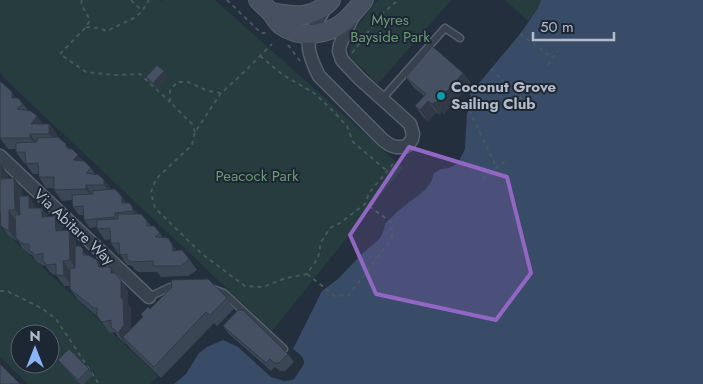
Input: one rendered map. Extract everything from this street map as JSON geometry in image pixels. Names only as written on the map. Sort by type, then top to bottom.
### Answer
[{"type":"main road","points":[[264,6],[290,15],[307,15],[316,12],[328,3]]},
{"type":"main road","points":[[264,6],[281,26],[300,33],[311,34],[340,25],[359,5]]},
{"type":"street","points":[[328,3],[311,34],[308,44],[319,76],[383,140],[396,148],[404,147],[412,139],[410,124],[341,58],[340,45],[359,5]]},
{"type":"street","name":"Via Abitare Way","points":[[0,156],[149,297]]},
{"type":"lane","points":[[382,99],[445,28],[460,38]]},
{"type":"lane","points":[[149,297],[170,288],[187,286]]},
{"type":"lane","points":[[206,287],[224,293],[284,348]]},
{"type":"path","points":[[82,0],[81,4],[90,20],[86,27],[60,54],[86,72],[114,75],[140,74],[192,124],[195,132]]},
{"type":"path","points":[[131,0],[142,11]]},
{"type":"path","points":[[86,27],[107,30],[132,19],[142,11],[149,0]]},
{"type":"path","points":[[227,0],[261,33],[272,32]]},
{"type":"path","points":[[348,55],[381,15],[398,0]]},
{"type":"path","points":[[118,20],[120,24]]},
{"type":"path","points":[[520,34],[553,58]]},
{"type":"path","points":[[286,43],[299,60],[306,62]]},
{"type":"path","points":[[272,44],[221,93],[195,132],[192,145],[156,179],[151,192],[155,208],[202,254],[245,286],[263,287],[286,278],[308,274],[318,258],[321,242],[330,228],[340,223],[365,204],[369,193],[393,164]]},
{"type":"path","points":[[548,64],[558,51]]},
{"type":"path","points":[[260,56],[282,74],[314,93],[346,126],[353,142],[387,170]]},
{"type":"path","points":[[490,68],[538,114]]},
{"type":"path","points":[[170,102],[170,91],[177,82],[188,82],[208,91],[221,93]]},
{"type":"path","points":[[469,110],[497,168]]},
{"type":"path","points":[[483,179],[505,161]]},
{"type":"path","points":[[308,274],[335,296],[349,295],[392,238],[391,222],[365,204]]},
{"type":"path","points":[[0,291],[7,291],[43,309],[56,319],[99,384]]},
{"type":"highlighted area","points":[[409,147],[507,177],[531,273],[496,320],[376,294],[350,235]]},
{"type":"green space","name":"Peacock Park","points":[[0,0],[215,0],[403,168],[272,331],[7,81],[0,72]]},
{"type":"green space","name":"Myres Bayside Park","points":[[378,0],[451,0],[378,84],[351,57],[350,50],[354,34]]},
{"type":"green space","points":[[505,0],[541,0],[538,8],[528,21]]},
{"type":"green space","points":[[0,227],[158,376],[150,384],[28,384],[18,374],[60,374],[60,324],[10,324],[10,367],[0,357]]},
{"type":"water","points":[[541,0],[703,0],[703,384],[174,384],[186,374],[199,353],[223,340],[238,347],[271,377],[284,381],[294,379],[304,362],[301,355],[293,349],[322,291],[338,279],[380,238],[385,224],[425,190],[431,182],[434,173],[458,163],[465,149],[467,113],[473,104],[470,94],[520,34],[538,8]]},
{"type":"building","name":"Coconut Grove Sailing Club","points":[[432,46],[463,73],[436,103],[432,104],[428,101],[420,110],[415,106],[426,94],[406,77]]},
{"type":"building","points":[[157,65],[164,71],[153,83],[146,77]]},
{"type":"building","points":[[0,81],[12,92],[12,98],[18,98],[23,104],[17,109],[31,111],[37,116],[31,124],[49,124],[49,134],[30,134],[30,138],[0,138]]},
{"type":"building","points":[[58,137],[66,144],[68,149],[72,149],[78,155],[73,160],[84,161],[91,168],[86,173],[99,175],[104,180],[104,185],[86,185],[86,189],[54,190],[54,177],[39,177],[38,163],[26,164],[25,152],[16,152],[16,143],[37,142],[37,138]]},
{"type":"building","points":[[0,164],[1,179],[14,178],[15,210],[9,210],[9,231],[1,226]]},
{"type":"building","points":[[115,189],[122,197],[122,203],[129,203],[133,211],[115,213],[115,217],[84,220],[83,206],[73,207],[72,195],[93,194],[92,191]]},
{"type":"building","points":[[19,196],[29,196],[29,208],[42,208],[42,217],[55,216],[56,231],[69,230],[70,260],[63,261],[64,276],[56,275],[56,264],[47,265],[43,261],[43,253],[35,255],[29,250],[29,244],[23,244],[16,238],[15,215],[20,215]]},
{"type":"building","points":[[118,214],[141,214],[147,221],[147,226],[154,226],[160,233],[155,237],[168,238],[172,244],[173,251],[182,250],[189,259],[181,266],[153,266],[153,261],[131,262],[127,259],[127,254],[120,255],[119,243],[111,243],[110,228],[97,229],[97,220],[118,219]]},
{"type":"building","points":[[75,246],[80,246],[83,249],[83,255],[88,255],[97,260],[99,267],[111,267],[111,273],[115,273],[121,280],[124,325],[118,333],[111,327],[111,320],[102,322],[97,316],[97,308],[94,308],[70,289],[70,268],[75,268]]},
{"type":"building","points":[[208,279],[227,298],[210,315],[206,312],[154,367],[123,337],[143,317],[141,314],[148,307],[150,309],[172,287],[171,280]]},
{"type":"building","points":[[238,310],[243,310],[288,354],[279,363],[274,363],[270,359],[266,363],[223,326]]},
{"type":"building","points":[[69,349],[89,369],[78,380],[60,362],[60,358]]},
{"type":"building","points":[[0,364],[20,384],[0,384]]},
{"type":"place","name":"Coconut Grove Sailing Club","points":[[441,96]]}]
